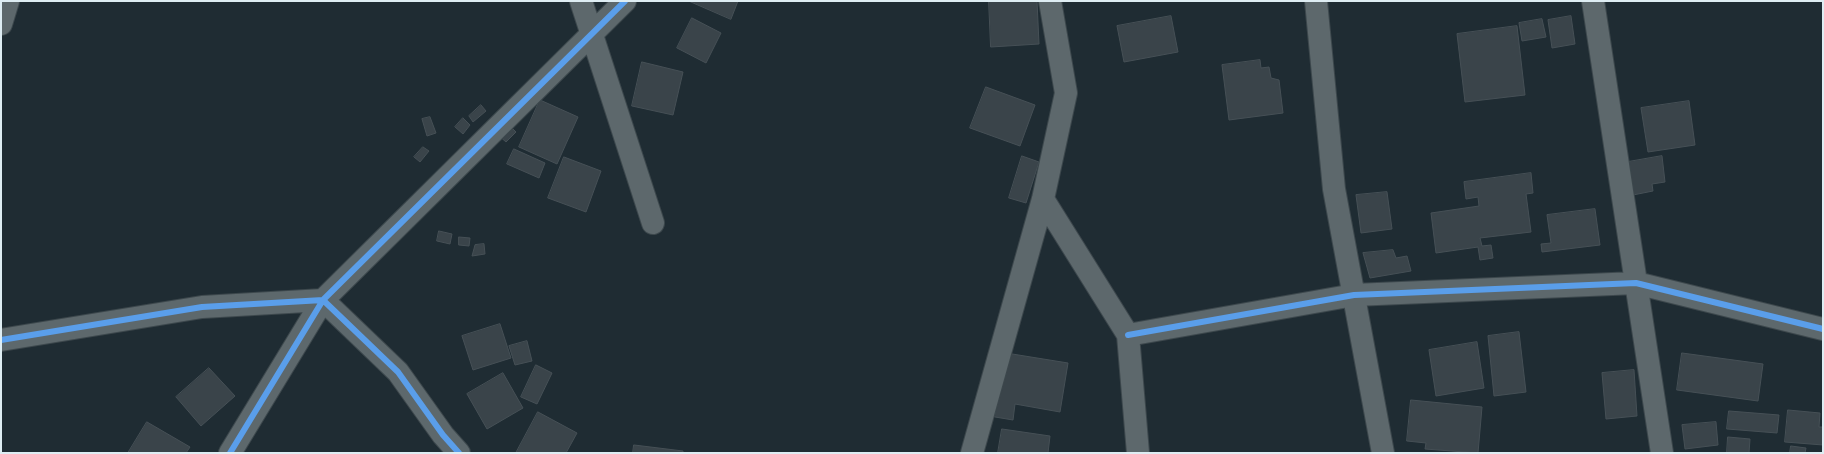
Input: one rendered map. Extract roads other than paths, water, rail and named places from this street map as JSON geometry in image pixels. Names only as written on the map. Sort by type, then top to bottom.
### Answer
[{"type":"street","points":[[1,24],[8,1]]},
{"type":"street","points":[[581,1],[653,223]]},
{"type":"street","points":[[230,453],[324,300],[625,1]]},
{"type":"street","points":[[972,453],[1043,200],[1066,94],[1050,1]]},
{"type":"street","points":[[1316,1],[1334,189],[1383,453]]},
{"type":"street","points":[[1593,1],[1662,453]]},
{"type":"street","points":[[1043,200],[1128,335],[1138,453]]},
{"type":"street","points":[[1128,335],[1354,295],[1636,283],[1823,329]]},
{"type":"street","points":[[1,340],[202,307],[324,300],[398,372],[443,435],[459,453]]}]
